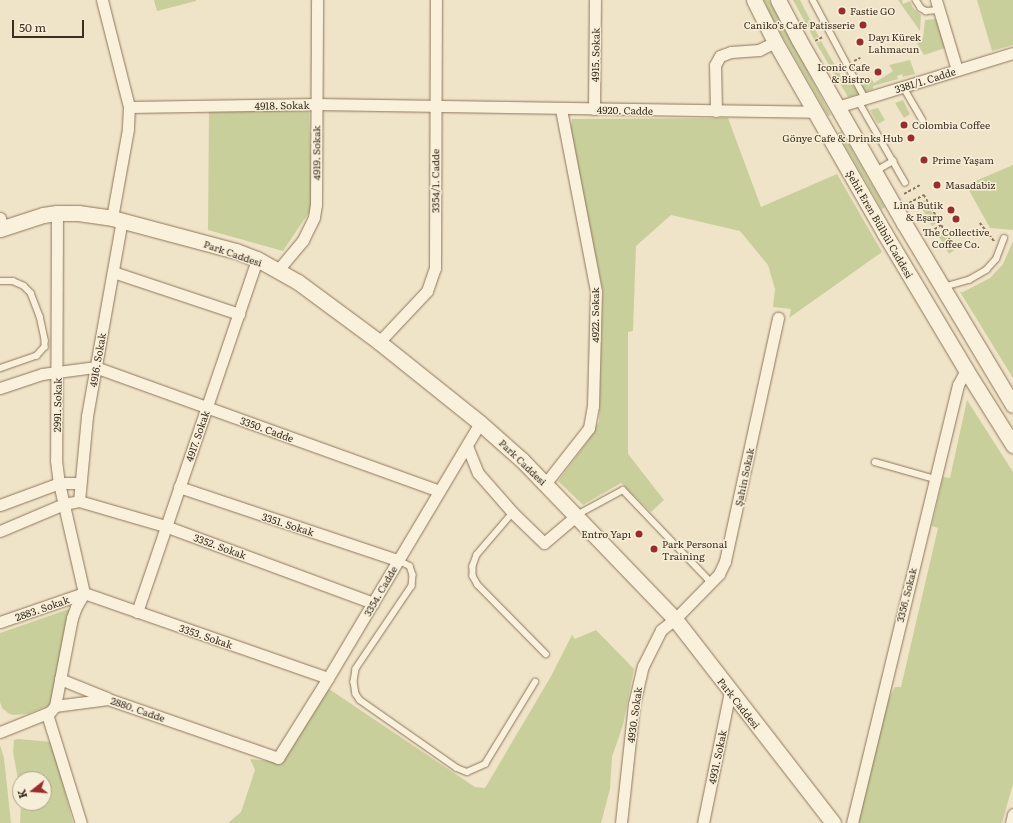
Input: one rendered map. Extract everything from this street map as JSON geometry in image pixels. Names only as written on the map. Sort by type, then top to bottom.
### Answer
[{"type":"street","name":"4916. Sokak","points":[[79,501],[87,416],[113,272],[117,218],[128,129],[129,107],[102,0]]},
{"type":"street","name":"4919. Sokak","points":[[278,270],[303,240],[314,217],[316,205],[317,0]]},
{"type":"street","name":"3354/1. Cadde","points":[[379,342],[427,291],[434,274],[436,255],[436,0]]},
{"type":"street","name":"4915. Sokak","points":[[594,109],[595,0]]},
{"type":"street","name":"Şehit Eren Bülbül Caddesi","points":[[754,0],[774,42],[885,234],[966,370],[1013,445]]},
{"type":"street","points":[[778,0],[799,40],[904,223],[1013,405]]},
{"type":"street","points":[[937,5],[958,70]]},
{"type":"street","points":[[716,111],[715,65],[720,56],[731,52],[759,50],[774,42]]},
{"type":"street","name":"3381/1. Cadde","points":[[837,107],[1013,53]]},
{"type":"street","name":"4918. Sokak","points":[[129,107],[316,104],[435,108]]},
{"type":"street","name":"4920. Cadde","points":[[435,108],[815,112]]},
{"type":"street","name":"4922. Sokak","points":[[545,484],[589,428],[593,398],[596,290],[561,109]]},
{"type":"street","name":"Park Caddesi","points":[[1,225],[57,213],[84,214],[117,218],[217,246],[257,259],[298,282],[379,342],[480,423],[522,460],[675,619],[833,823]]},
{"type":"street","name":"2991. Sokak","points":[[57,213],[56,449],[59,483],[84,593]]},
{"type":"street","points":[[885,234],[904,223]]},
{"type":"street","name":"4917. Sokak","points":[[137,612],[257,259]]},
{"type":"street","points":[[113,272],[239,314]]},
{"type":"street","name":"Şahin Sokak","points":[[675,619],[721,570],[727,555],[778,318]]},
{"type":"street","points":[[0,388],[33,376],[95,367]]},
{"type":"street","name":"3350. Cadde","points":[[95,367],[439,491]]},
{"type":"street","name":"3356. Sokak","points":[[852,823],[958,385],[966,370]]},
{"type":"street","name":"3354. Cadde","points":[[278,758],[328,678],[480,423]]},
{"type":"street","points":[[467,446],[478,473],[512,513],[544,543],[576,516]]},
{"type":"street","points":[[0,505],[59,483],[80,483]]},
{"type":"street","name":"3351. Sokak","points":[[179,487],[397,560]]},
{"type":"street","name":"3352. Sokak","points":[[0,531],[64,504],[79,501],[165,526],[373,603]]},
{"type":"street","points":[[81,823],[51,710],[60,679],[72,618],[84,593]]},
{"type":"street","name":"3353. Sokak","points":[[84,593],[328,678]]},
{"type":"street","name":"2883. Sokak","points":[[0,622],[84,593]]},
{"type":"street","name":"4930. Sokak","points":[[621,823],[634,704],[640,675],[657,635],[667,624],[675,619]]},
{"type":"street","points":[[60,679],[108,698]]},
{"type":"street","name":"4931. Sokak","points":[[703,823],[730,691]]},
{"type":"street","name":"2880. Cadde","points":[[0,731],[51,710],[108,698],[278,758]]},
{"type":"street","points":[[1011,823],[1013,814]]},
{"type":"lane","points":[[813,0],[861,99],[905,182]]},
{"type":"lane","points":[[916,0],[921,8],[926,11],[937,5]]},
{"type":"lane","points":[[903,86],[923,120]]},
{"type":"lane","points":[[875,172],[893,161]]},
{"type":"lane","points":[[942,287],[969,280],[986,270],[996,259],[1004,238]]},
{"type":"lane","points":[[0,281],[13,281],[24,286],[31,293],[40,316],[45,347],[37,356],[0,369]]},
{"type":"lane","points":[[875,462],[935,478]]},
{"type":"lane","points":[[576,516],[623,490],[711,582]]},
{"type":"lane","points":[[512,513],[477,556],[472,566],[473,576],[478,585],[546,654]]},
{"type":"lane","points":[[397,560],[410,566],[414,575],[412,586],[356,669],[354,682],[356,694],[360,700],[458,768],[467,772],[485,764],[535,682]]},
{"type":"path","points":[[815,41],[827,35]]},
{"type":"path","points":[[833,71],[838,70]]},
{"type":"path","points":[[904,194],[920,185]]},
{"type":"path","points":[[909,203],[923,195],[955,249]]},
{"type":"path","points":[[980,223],[1000,248]]},
{"type":"path","points":[[926,234],[942,225]]},
{"type":"green space","points":[[154,0],[196,0],[196,1],[157,11]]},
{"type":"green space","points":[[764,0],[769,0],[831,115],[828,116],[773,20]]},
{"type":"green space","points":[[793,0],[800,0],[819,37],[814,39]]},
{"type":"green space","points":[[898,0],[902,0],[903,4],[910,1],[913,8],[921,15],[920,31]]},
{"type":"green space","points":[[977,0],[1013,0],[1013,45],[992,51]]},
{"type":"green space","points":[[936,19],[945,48],[924,55],[917,43],[923,38],[925,20]]},
{"type":"green space","points":[[821,41],[838,69],[832,70],[816,43]]},
{"type":"green space","points":[[910,60],[915,74],[903,77],[902,74],[897,76],[898,79],[873,86],[873,89],[864,92],[860,83],[871,78],[874,83],[893,71],[889,65]]},
{"type":"green space","points":[[839,71],[845,82],[851,81],[859,94],[848,97],[833,72]]},
{"type":"green space","points":[[903,100],[910,114],[904,118],[895,103]]},
{"type":"green space","points":[[878,108],[885,120],[878,124],[870,110]]},
{"type":"green space","points":[[209,111],[309,111],[312,208],[283,251],[208,230]]},
{"type":"green space","points":[[728,118],[761,207],[837,174],[882,252],[789,318],[791,309],[773,307],[775,289],[768,265],[740,231],[671,215],[636,246],[633,331],[628,332],[628,454],[664,500],[651,512],[621,483],[583,505],[558,481],[588,441],[599,422],[603,291],[570,136],[572,119]]},
{"type":"green space","points":[[841,131],[885,207],[882,209],[838,133]]},
{"type":"green space","points":[[1013,165],[1013,230],[990,228],[966,185]]},
{"type":"green space","points":[[924,200],[938,222],[932,226],[919,203]]},
{"type":"green space","points":[[942,230],[954,251],[949,254],[937,233]]},
{"type":"green space","points":[[1013,241],[1013,378],[960,292],[963,292],[990,278],[1003,264]]},
{"type":"green space","points":[[967,400],[1013,472],[1013,784],[1002,823],[859,823],[858,817],[889,698],[895,687],[901,687],[938,528],[932,526],[943,477],[950,478]]},
{"type":"green space","points":[[72,608],[51,705],[27,714],[13,715],[8,713],[2,708],[0,702],[0,633]]},
{"type":"green space","points":[[596,630],[634,669],[623,725],[612,757],[610,789],[601,823],[228,823],[241,812],[255,770],[250,759],[279,762],[329,689],[475,787],[485,788],[550,678],[572,635],[575,639]]},
{"type":"green space","points":[[18,739],[52,742],[73,823],[20,823],[21,811],[52,811],[52,771],[16,771],[13,752],[14,740]]},
{"type":"green space","points":[[0,745],[4,758],[11,823],[0,823]]},
{"type":"place","name":"Fastie GO","points":[[842,11]]},
{"type":"place","name":"Caniko's Cafe Patisserie","points":[[863,25]]},
{"type":"place","name":"Dayı Kürek Lahmacun","points":[[860,42]]},
{"type":"place","name":"Iconic Cafe & Bistro","points":[[878,72]]},
{"type":"place","name":"Colombia Coffee","points":[[904,125]]},
{"type":"place","name":"Gönye Cafe & Drinks Hub","points":[[911,138]]},
{"type":"place","name":"Prime Yaşam","points":[[924,160]]},
{"type":"place","name":"Masadabiz","points":[[937,185]]},
{"type":"place","name":"Lina Butik & Eşarp","points":[[951,210]]},
{"type":"place","name":"The Collective Coffee Co.","points":[[956,219]]},
{"type":"place","name":"Entro Yapı","points":[[639,534]]},
{"type":"place","name":"Park Personal Training","points":[[654,549]]}]
